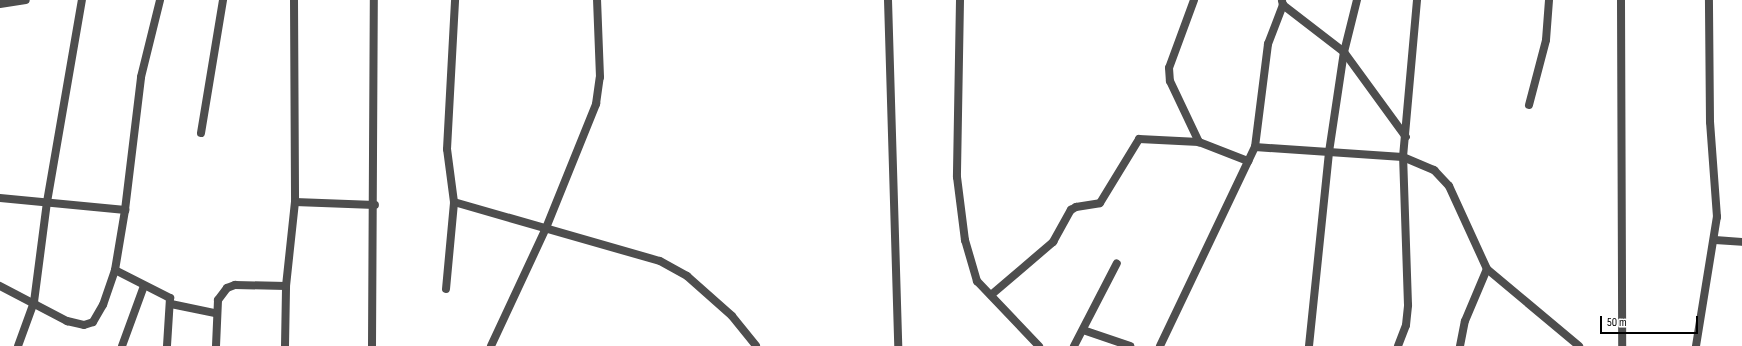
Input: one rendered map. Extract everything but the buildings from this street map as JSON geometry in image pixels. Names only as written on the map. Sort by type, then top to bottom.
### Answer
[{"type":"street","points":[[0,4],[26,0]]},
{"type":"street","points":[[18,346],[34,302],[48,202],[82,0]]},
{"type":"street","points":[[0,286],[34,302],[74,324],[93,322],[103,305],[115,270],[125,210],[142,77],[160,0]]},
{"type":"street","points":[[201,133],[223,0]]},
{"type":"street","points":[[285,346],[286,286],[295,202],[294,0]]},
{"type":"street","points":[[372,346],[375,205],[374,0]]},
{"type":"street","points":[[446,289],[454,202],[447,149],[455,0]]},
{"type":"street","points":[[491,346],[546,228],[592,116],[599,92],[597,0]]},
{"type":"street","points":[[888,0],[898,346]]},
{"type":"street","points":[[960,0],[957,177],[965,240],[978,281],[1039,346]]},
{"type":"street","points":[[1194,0],[1169,68],[1170,81],[1199,142]]},
{"type":"street","points":[[1309,346],[1320,264],[1329,152],[1344,52],[1357,0]]},
{"type":"street","points":[[1398,346],[1406,325],[1408,305],[1403,157],[1406,137],[1417,0]]},
{"type":"street","points":[[1529,106],[1546,40],[1549,0]]},
{"type":"street","points":[[1621,0],[1622,346]]},
{"type":"street","points":[[1696,346],[1715,240],[1717,217],[1710,122],[1709,0]]},
{"type":"street","points":[[1160,346],[1255,147],[1268,44],[1282,3],[1344,52],[1406,137]]},
{"type":"street","points":[[990,295],[1053,242],[1071,210],[1076,207],[1100,203],[1139,139],[1199,142],[1248,161]]},
{"type":"street","points":[[1255,147],[1403,157],[1434,170],[1449,186],[1487,269],[1579,346]]},
{"type":"street","points":[[0,198],[125,210]]},
{"type":"street","points":[[295,202],[375,205]]},
{"type":"street","points":[[454,202],[660,262],[687,276],[732,316],[756,346]]},
{"type":"street","points":[[1715,240],[1742,242]]},
{"type":"street","points":[[1074,346],[1117,263]]},
{"type":"street","points":[[1460,346],[1465,321],[1487,269]]},
{"type":"street","points":[[115,270],[144,286],[169,297],[171,304],[166,346]]},
{"type":"street","points":[[216,346],[216,313],[218,300],[227,288],[235,285],[286,286]]},
{"type":"street","points":[[122,346],[144,286]]},
{"type":"street","points":[[171,304],[216,313]]},
{"type":"street","points":[[1082,330],[1130,346]]}]
